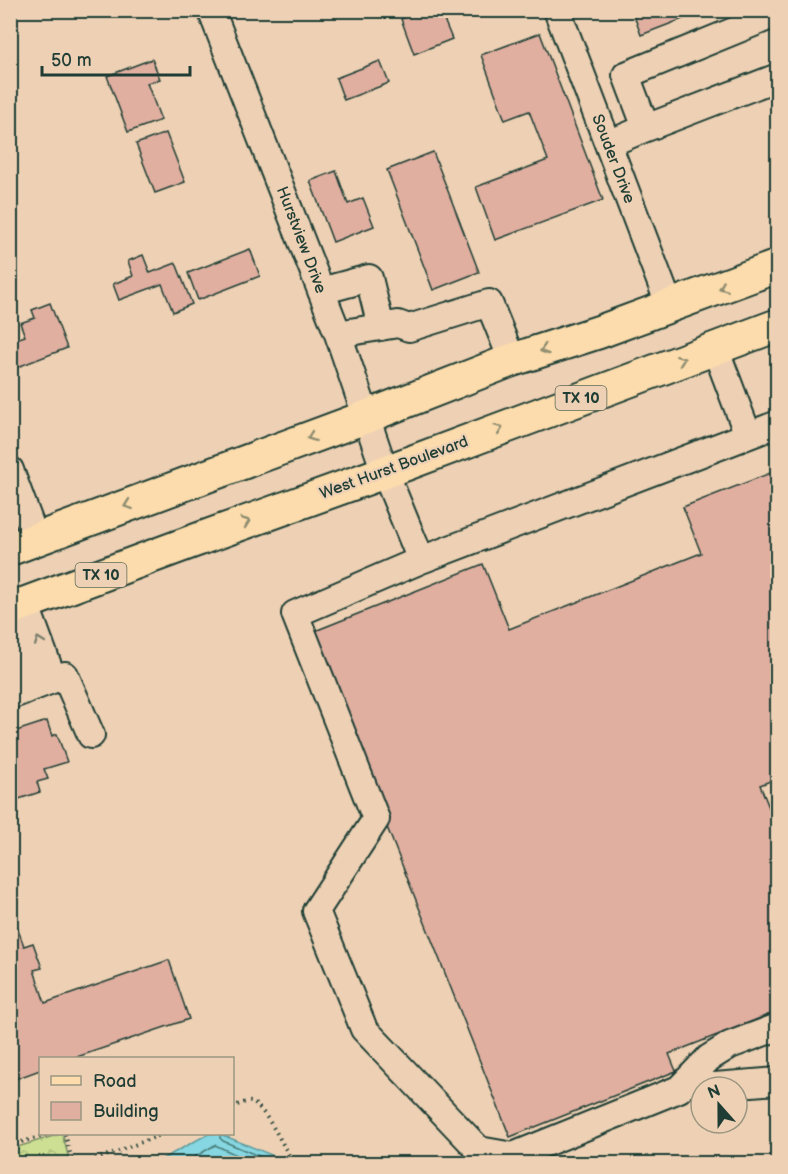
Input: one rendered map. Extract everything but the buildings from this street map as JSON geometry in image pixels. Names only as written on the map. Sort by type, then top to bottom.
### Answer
[{"type":"main road","points":[[23,544],[366,417],[512,360],[670,307],[777,266]]},
{"type":"main road","name":"West Hurst Boulevard","points":[[18,606],[777,325]]},
{"type":"street","name":"Hurstview Drive","points":[[211,10],[338,334],[385,472],[421,560]]},
{"type":"street","name":"Souder Drive","points":[[557,10],[670,307]]},
{"type":"street","points":[[588,91],[777,13]]},
{"type":"street","points":[[626,75],[646,128]]},
{"type":"street","points":[[608,144],[777,76]]},
{"type":"street","points":[[321,291],[369,278],[381,327]]},
{"type":"street","points":[[338,334],[398,324],[409,328],[489,303],[512,360]]},
{"type":"street","points":[[715,348],[748,435]]},
{"type":"street","points":[[689,1090],[513,1156],[479,1150],[364,1029],[316,911],[376,819],[295,614],[421,560],[777,424]]},
{"type":"street","points":[[10,470],[23,544]]},
{"type":"street","points":[[18,606],[32,688]]},
{"type":"street","points":[[10,633],[32,688]]},
{"type":"street","points":[[32,688],[65,675],[91,735]]},
{"type":"street","points":[[700,1075],[709,1058],[730,1045],[777,1027]]},
{"type":"street","points":[[749,1083],[777,1081]]},
{"type":"path","points":[[234,1106],[251,1102],[257,1106],[276,1131],[294,1164]]},
{"type":"path","points":[[10,1145],[47,1135]]},
{"type":"path","points":[[65,1135],[73,1164]]},
{"type":"path","points":[[84,1164],[160,1135]]},
{"type":"green space","points":[[62,1135],[70,1163],[11,1163],[11,1149]]},
{"type":"water","points":[[206,1135],[222,1135],[274,1156],[277,1163],[155,1163]]}]
